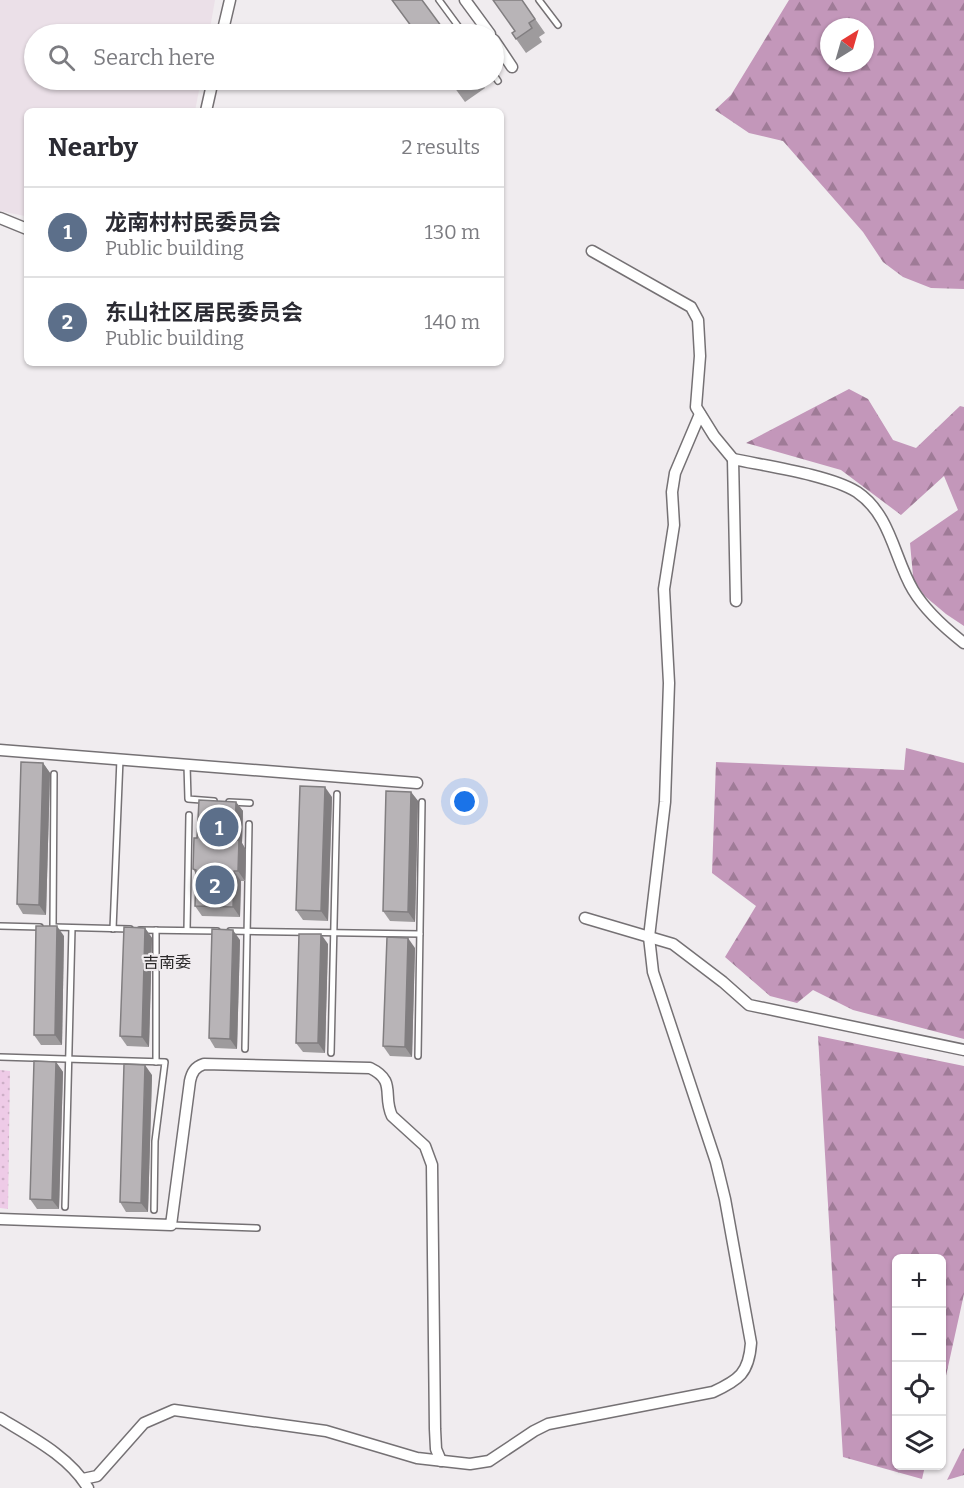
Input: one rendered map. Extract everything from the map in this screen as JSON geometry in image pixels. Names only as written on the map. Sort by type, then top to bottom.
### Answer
[{"type":"street","points":[[224,24],[230,0]]},
{"type":"street","points":[[465,0],[483,24]]},
{"type":"street","points":[[504,55],[512,67]]},
{"type":"street","points":[[207,108],[211,90]]},
{"type":"street","points":[[0,218],[24,228]]},
{"type":"street","points":[[592,251],[691,306],[698,320],[700,356],[696,407],[733,459],[736,601]]},
{"type":"street","points":[[0,1418],[48,1448],[85,1484],[97,1476],[144,1423],[174,1410],[326,1431],[417,1458],[470,1464],[489,1461],[548,1424],[713,1392],[732,1383],[741,1375],[750,1359],[751,1343],[725,1199],[716,1162],[653,972],[649,937],[664,802],[669,683],[664,589],[674,525],[672,492],[675,473],[699,414]]},
{"type":"street","points":[[733,459],[827,480],[856,492],[872,506],[887,526],[902,569],[914,592],[948,631],[964,643]]},
{"type":"street","points":[[0,750],[417,783]]},
{"type":"street","points":[[585,918],[673,944],[749,1005],[964,1050]]},
{"type":"street","points":[[0,1220],[171,1225],[190,1081],[197,1066],[204,1064],[370,1068],[379,1072],[386,1080],[389,1110],[392,1116],[425,1146],[432,1165],[435,1430],[436,1449],[441,1461]]},
{"type":"lane","points":[[440,0],[457,24]]},
{"type":"lane","points":[[539,0],[558,25]]},
{"type":"lane","points":[[112,929],[120,759]]},
{"type":"lane","points":[[187,764],[188,799],[250,803]]},
{"type":"lane","points":[[53,927],[54,774]]},
{"type":"lane","points":[[331,1053],[337,794]]},
{"type":"lane","points":[[418,1056],[422,802]]},
{"type":"lane","points":[[187,930],[189,815]]},
{"type":"lane","points":[[245,1049],[249,824]]},
{"type":"lane","points":[[0,926],[420,934]]},
{"type":"lane","points":[[65,1207],[72,928]]},
{"type":"lane","points":[[156,930],[156,1062]]},
{"type":"lane","points":[[0,1057],[165,1062],[155,1141],[154,1210]]},
{"type":"lane","points":[[171,1225],[257,1227]]},
{"type":"shaded area","points":[[0,0],[215,0],[211,24],[24,24],[24,90],[199,90],[196,108],[24,108],[24,216],[0,211]]},
{"type":"shaded area","points":[[0,1070],[10,1071],[8,1209],[0,1208]]},
{"type":"green space","points":[[789,0],[964,0],[964,289],[931,288],[903,277],[883,262],[863,232],[783,141],[749,133],[715,110],[731,95]]},
{"type":"green space","points":[[849,389],[868,399],[893,440],[916,448],[960,406],[964,407],[964,626],[914,587],[910,543],[958,510],[944,476],[901,515],[841,470],[746,443]]},
{"type":"green space","points":[[906,748],[964,763],[964,1039],[853,1010],[813,990],[797,1003],[770,996],[725,957],[756,906],[712,873],[716,762],[904,770]]},
{"type":"green space","points":[[818,1036],[964,1066],[964,1294],[946,1376],[946,1254],[892,1254],[892,1470],[924,1470],[922,1479],[843,1457]]},
{"type":"green space","points":[[964,1448],[964,1475],[947,1480],[962,1450]]},
{"type":"building","points":[[392,0],[422,0],[440,24],[410,24]]},
{"type":"building","points":[[493,0],[522,0],[535,19],[529,23],[532,28],[516,39],[512,33],[515,31]]},
{"type":"building","points":[[21,762],[43,763],[39,905],[17,904]]},
{"type":"building","points":[[300,786],[325,787],[321,911],[296,910]]},
{"type":"building","points":[[386,791],[411,792],[408,912],[383,911]]},
{"type":"building","points":[[199,800],[236,802],[235,840],[239,840],[238,871],[234,871],[233,907],[195,906],[194,838],[197,838]]},
{"type":"building","points":[[36,926],[57,926],[55,1035],[34,1035]]},
{"type":"building","points":[[124,927],[145,928],[142,1037],[120,1036]]},
{"type":"building","points":[[212,929],[233,930],[230,1039],[209,1038]]},
{"type":"building","points":[[299,934],[321,934],[318,1043],[296,1043]]},
{"type":"building","points":[[387,937],[408,938],[405,1047],[383,1046]]},
{"type":"building","points":[[34,1061],[56,1062],[52,1200],[30,1199]]},
{"type":"building","points":[[124,1064],[145,1065],[141,1203],[120,1202]]},
{"type":"place","name":"龙南村村民委员会","points":[[219,827]]},
{"type":"place","name":"东山社区居民委员会","points":[[215,885]]},
{"type":"district","name":"吉南委","points":[[167,962]]}]
